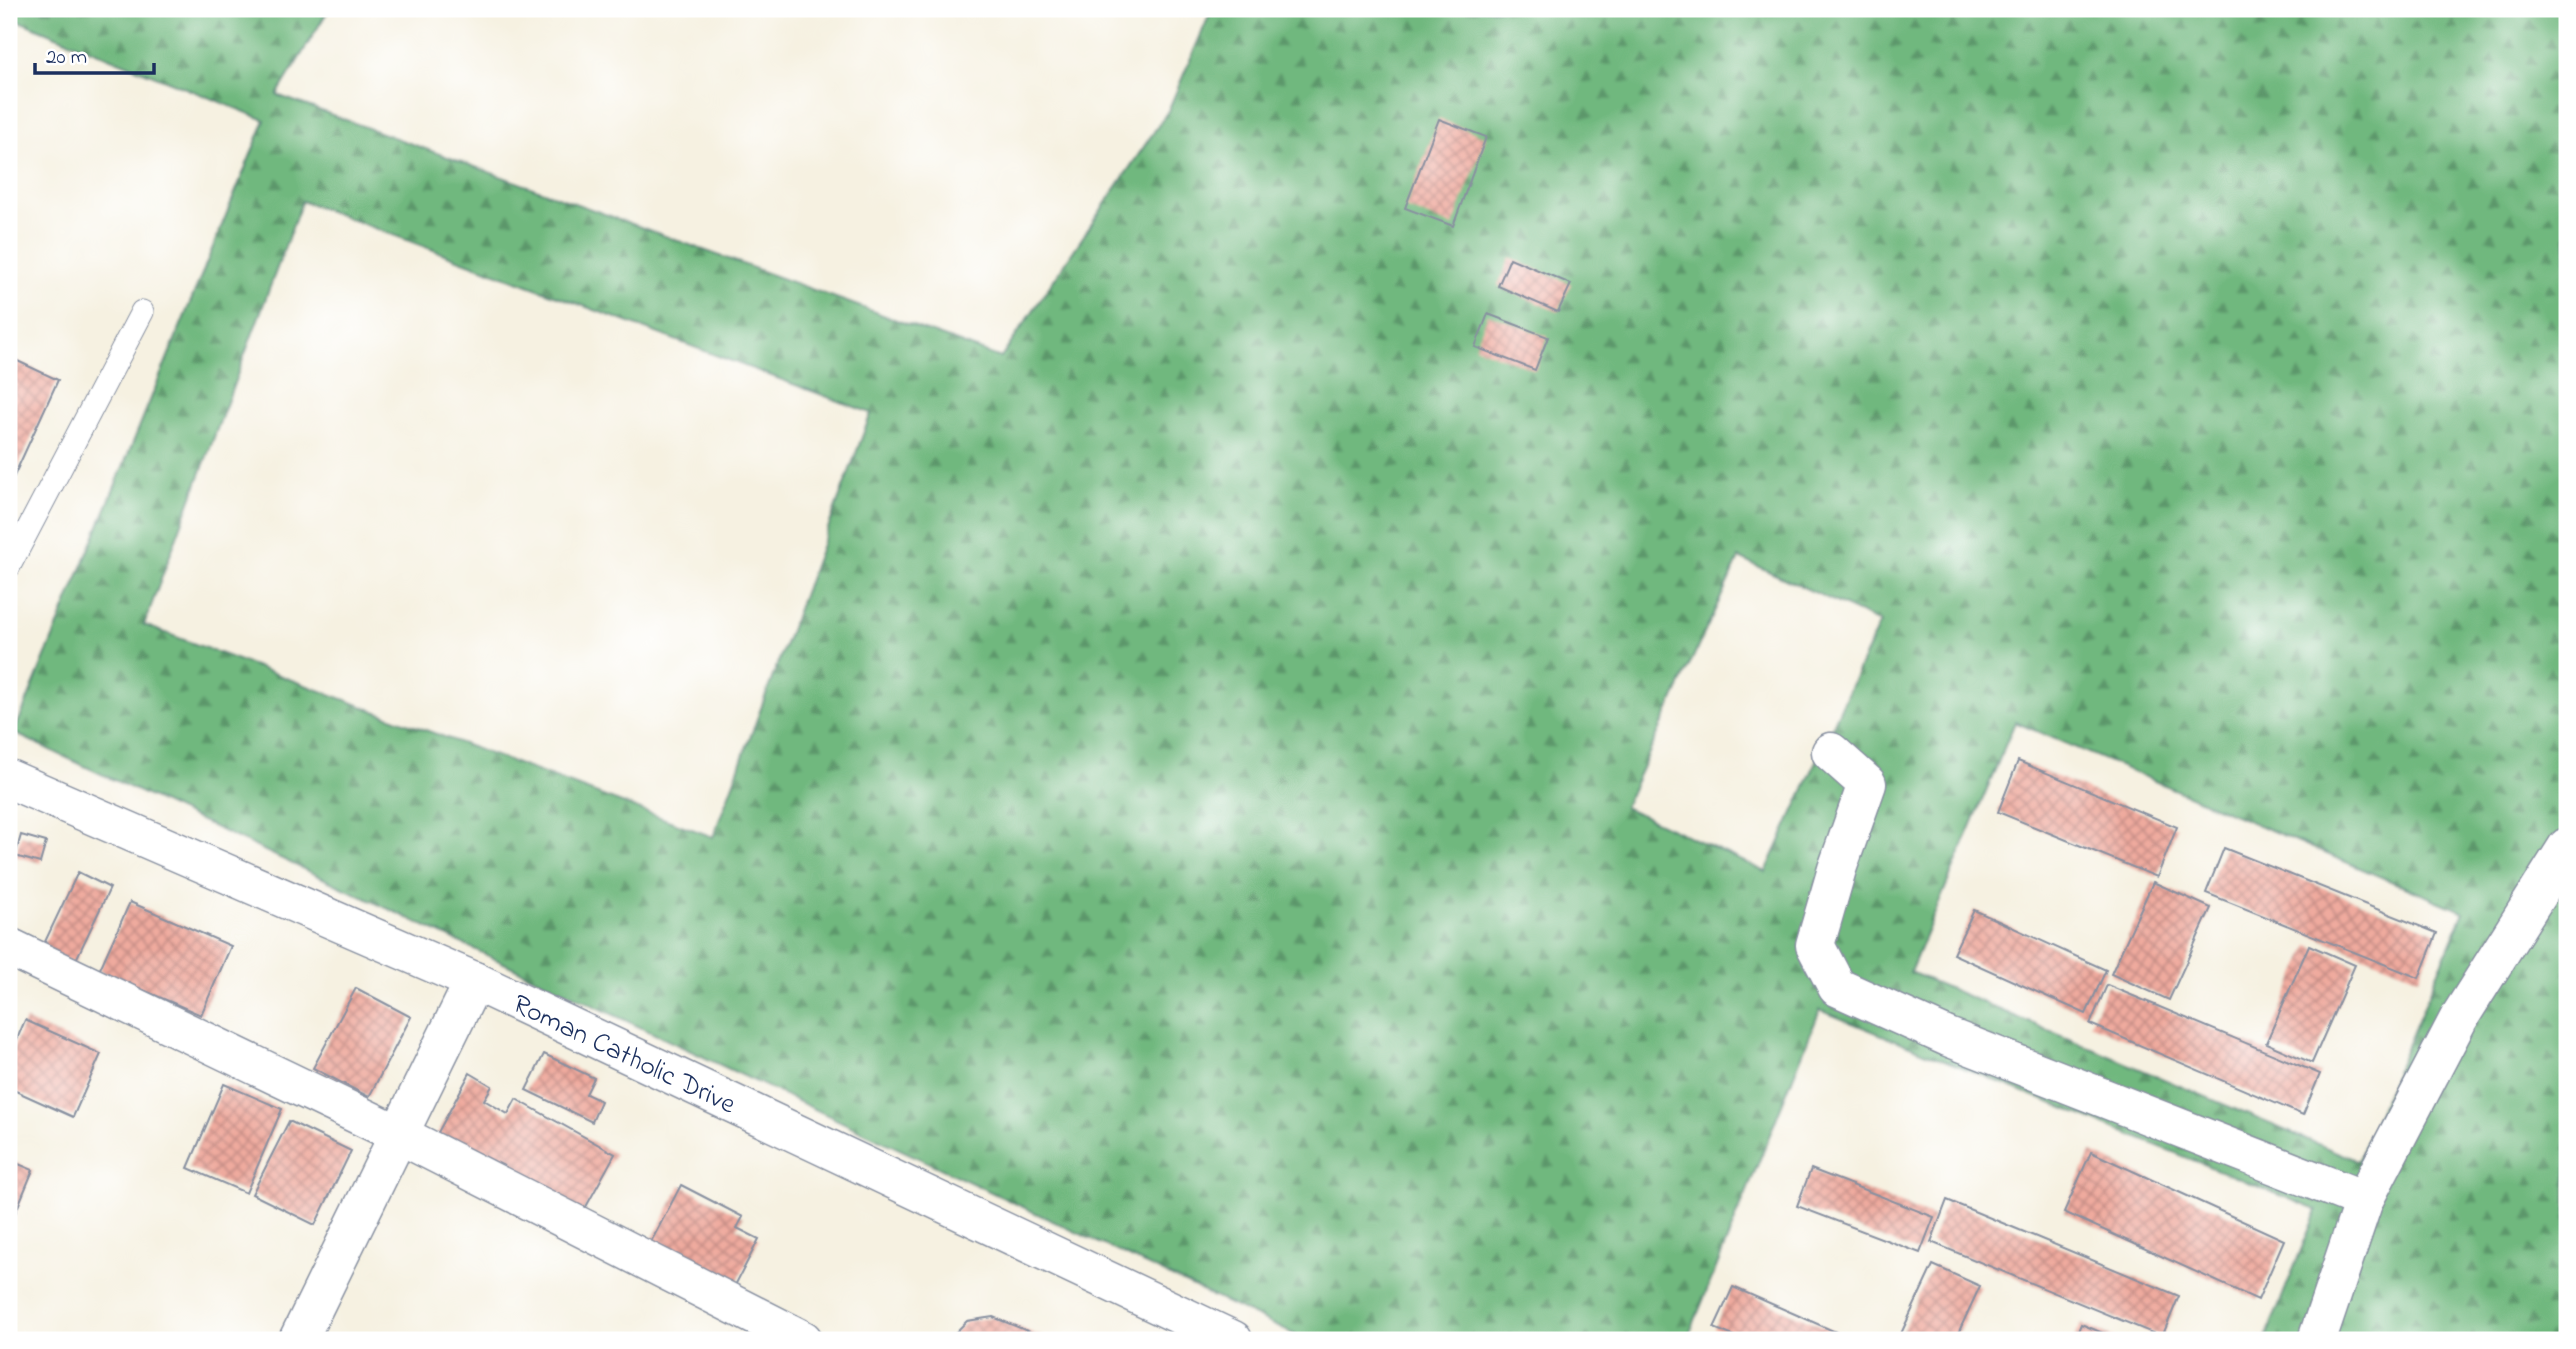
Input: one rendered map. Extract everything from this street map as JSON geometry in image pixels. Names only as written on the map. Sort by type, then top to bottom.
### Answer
[{"type":"street","points":[[1831,751],[1867,784],[1837,869],[1815,945],[1837,988],[1948,1037],[2364,1200]]},
{"type":"street","name":"Roman Catholic Drive","points":[[9,779],[474,981],[1233,1340]]},
{"type":"street","points":[[2317,1340],[2364,1200],[2459,1018],[2567,847]]},
{"type":"street","points":[[9,947],[398,1134],[803,1340]]},
{"type":"street","points":[[298,1340],[474,981]]},
{"type":"lane","points":[[9,566],[142,312]]},
{"type":"green space","points":[[9,9],[329,9],[277,95],[1001,358],[1168,111],[1212,9],[2567,9],[2567,1340],[2265,1340],[2317,1210],[1820,1010],[1687,1340],[1306,1340],[14,733],[265,120],[9,17]],"holes":[[[302,201],[871,413],[713,837],[144,625]],[[1739,558],[1880,622],[1766,872],[1624,807]],[[2015,722],[2464,912],[2358,1161],[1910,972]]]},
{"type":"building","points":[[1439,119],[1486,137],[1453,226],[1405,208]]},
{"type":"building","points":[[1510,258],[1571,284],[1558,312],[1498,286]]},
{"type":"building","points":[[1488,314],[1548,337],[1535,370],[1475,347]]},
{"type":"building","points":[[9,357],[58,380],[9,487]]},
{"type":"building","points":[[2018,761],[2177,827],[2157,877],[1998,812]]},
{"type":"building","points":[[21,835],[46,842],[40,863],[15,856]]},
{"type":"building","points":[[2224,848],[2437,933],[2419,978],[2206,893]]},
{"type":"building","points":[[78,872],[110,888],[74,964],[42,948]]},
{"type":"building","points":[[2153,882],[2211,908],[2169,1000],[2111,974]]},
{"type":"building","points":[[130,902],[231,946],[201,1015],[99,971]]},
{"type":"building","points":[[1974,910],[2106,970],[2086,1014],[1953,954]]},
{"type":"building","points":[[2309,945],[2355,965],[2312,1063],[2266,1043]]},
{"type":"building","points":[[2107,985],[2320,1074],[2303,1115],[2090,1024]]},
{"type":"building","points":[[356,988],[411,1017],[369,1097],[313,1068]]},
{"type":"building","points":[[25,1020],[101,1054],[73,1117],[9,1088],[9,1058]]},
{"type":"building","points":[[544,1054],[594,1078],[586,1094],[601,1101],[592,1122],[526,1090]]},
{"type":"building","points":[[470,1073],[492,1086],[484,1100],[508,1114],[516,1099],[615,1154],[581,1216],[436,1136]]},
{"type":"building","points":[[224,1084],[282,1109],[246,1193],[188,1168]]},
{"type":"building","points":[[289,1121],[351,1151],[315,1225],[252,1194]]},
{"type":"building","points":[[2091,1152],[2284,1240],[2258,1300],[2064,1212]]},
{"type":"building","points":[[9,1160],[33,1170],[9,1228]]},
{"type":"building","points":[[1811,1169],[1934,1217],[1920,1253],[1797,1206]]},
{"type":"building","points":[[681,1185],[743,1217],[737,1228],[759,1239],[728,1299],[644,1255]]},
{"type":"building","points":[[1947,1200],[2179,1296],[2162,1337],[1931,1242]]},
{"type":"building","points":[[1933,1265],[1980,1286],[1955,1340],[1898,1340]]},
{"type":"building","points":[[1733,1287],[1854,1340],[1743,1340],[1714,1328]]},
{"type":"building","points":[[993,1317],[1050,1340],[948,1340],[967,1321]]},
{"type":"building","points":[[2081,1324],[2120,1340],[2074,1340]]}]
